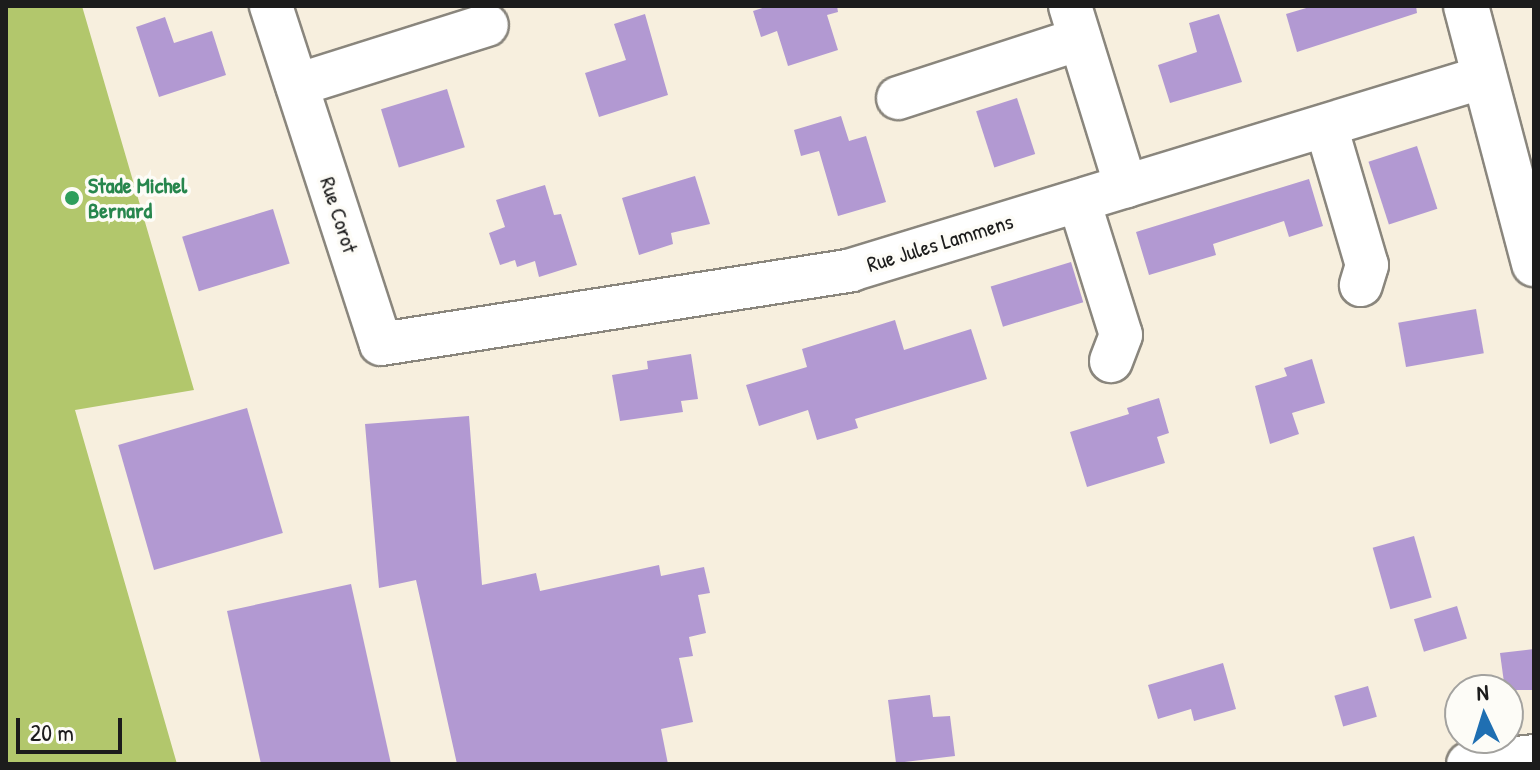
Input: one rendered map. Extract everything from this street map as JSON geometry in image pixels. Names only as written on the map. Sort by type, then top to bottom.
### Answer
[{"type":"main road","points":[[1466,6],[1534,264]]},
{"type":"street","name":"Rue Corot","points":[[271,6],[381,344]]},
{"type":"street","points":[[898,98],[1075,22],[1126,187]]},
{"type":"street","points":[[297,85],[487,25]]},
{"type":"street","name":"Rue Jules Lammens","points":[[381,344],[822,277],[1484,77]]},
{"type":"street","points":[[1326,126],[1367,265],[1361,285]]},
{"type":"street","points":[[1079,201],[1121,335],[1111,361]]},
{"type":"street","points":[[1468,764],[1534,756]]},
{"type":"green space","name":"Stade Michel Bernard","points":[[6,6],[82,6],[194,390],[75,410],[177,764],[6,764]]},
{"type":"building","points":[[769,6],[837,6],[838,12],[827,15],[838,50],[788,66],[777,31],[761,37],[753,11]]},
{"type":"building","points":[[1313,6],[1416,6],[1417,13],[1297,52],[1286,14]]},
{"type":"building","points":[[645,14],[668,95],[599,117],[585,73],[626,60],[614,24]]},
{"type":"building","points":[[1219,14],[1242,82],[1170,103],[1158,65],[1197,52],[1189,23]]},
{"type":"building","points":[[165,17],[174,43],[212,31],[226,75],[159,97],[136,27]]},
{"type":"building","points":[[447,89],[465,147],[399,168],[381,109]]},
{"type":"building","points":[[1017,98],[1035,154],[994,167],[976,111]]},
{"type":"building","points":[[841,116],[849,141],[866,136],[886,202],[838,216],[819,151],[801,156],[794,130]]},
{"type":"building","points":[[1417,146],[1437,209],[1389,225],[1368,162]]},
{"type":"building","points":[[695,176],[710,224],[671,233],[673,244],[639,255],[622,198]]},
{"type":"building","points":[[1309,179],[1323,226],[1289,237],[1284,221],[1213,244],[1216,255],[1149,275],[1136,232]]},
{"type":"building","points":[[545,185],[554,215],[561,214],[577,265],[539,277],[535,261],[517,267],[515,260],[500,265],[489,233],[505,227],[496,200]]},
{"type":"building","points":[[273,209],[290,264],[199,291],[182,237]]},
{"type":"building","points":[[1071,262],[1083,302],[1003,327],[991,287]]},
{"type":"building","points":[[1476,309],[1484,353],[1406,367],[1398,323]]},
{"type":"building","points":[[895,320],[904,350],[971,329],[987,379],[855,419],[858,428],[817,440],[808,410],[759,426],[746,385],[807,367],[802,349]]},
{"type":"building","points":[[691,354],[698,399],[681,401],[683,412],[620,421],[612,375],[648,369],[647,361]]},
{"type":"building","points":[[1312,359],[1325,403],[1292,413],[1299,434],[1270,444],[1255,386],[1287,376],[1284,368]]},
{"type":"building","points":[[1159,398],[1169,433],[1157,437],[1165,463],[1087,487],[1070,432],[1129,414],[1127,408]]},
{"type":"building","points":[[247,408],[283,533],[154,570],[118,445]]},
{"type":"building","points":[[469,416],[482,585],[536,573],[540,591],[659,565],[661,576],[704,567],[710,593],[698,595],[706,633],[689,637],[693,656],[679,658],[693,722],[661,729],[668,764],[457,764],[416,580],[379,588],[365,424]]},
{"type":"building","points":[[1414,536],[1432,598],[1390,609],[1373,548]]},
{"type":"building","points":[[351,584],[391,764],[261,764],[227,611]]},
{"type":"building","points":[[1457,606],[1467,639],[1424,652],[1414,619]]},
{"type":"building","points":[[1534,649],[1534,690],[1524,690],[1524,674],[1503,674],[1500,653]]},
{"type":"building","points":[[1223,663],[1236,709],[1194,721],[1191,709],[1158,719],[1148,685]]},
{"type":"building","points":[[1368,686],[1377,717],[1343,726],[1334,696]]},
{"type":"building","points":[[930,695],[933,717],[950,716],[955,756],[896,763],[888,700]]},
{"type":"place","name":"Stade Michel Bernard","points":[[72,198]]}]
